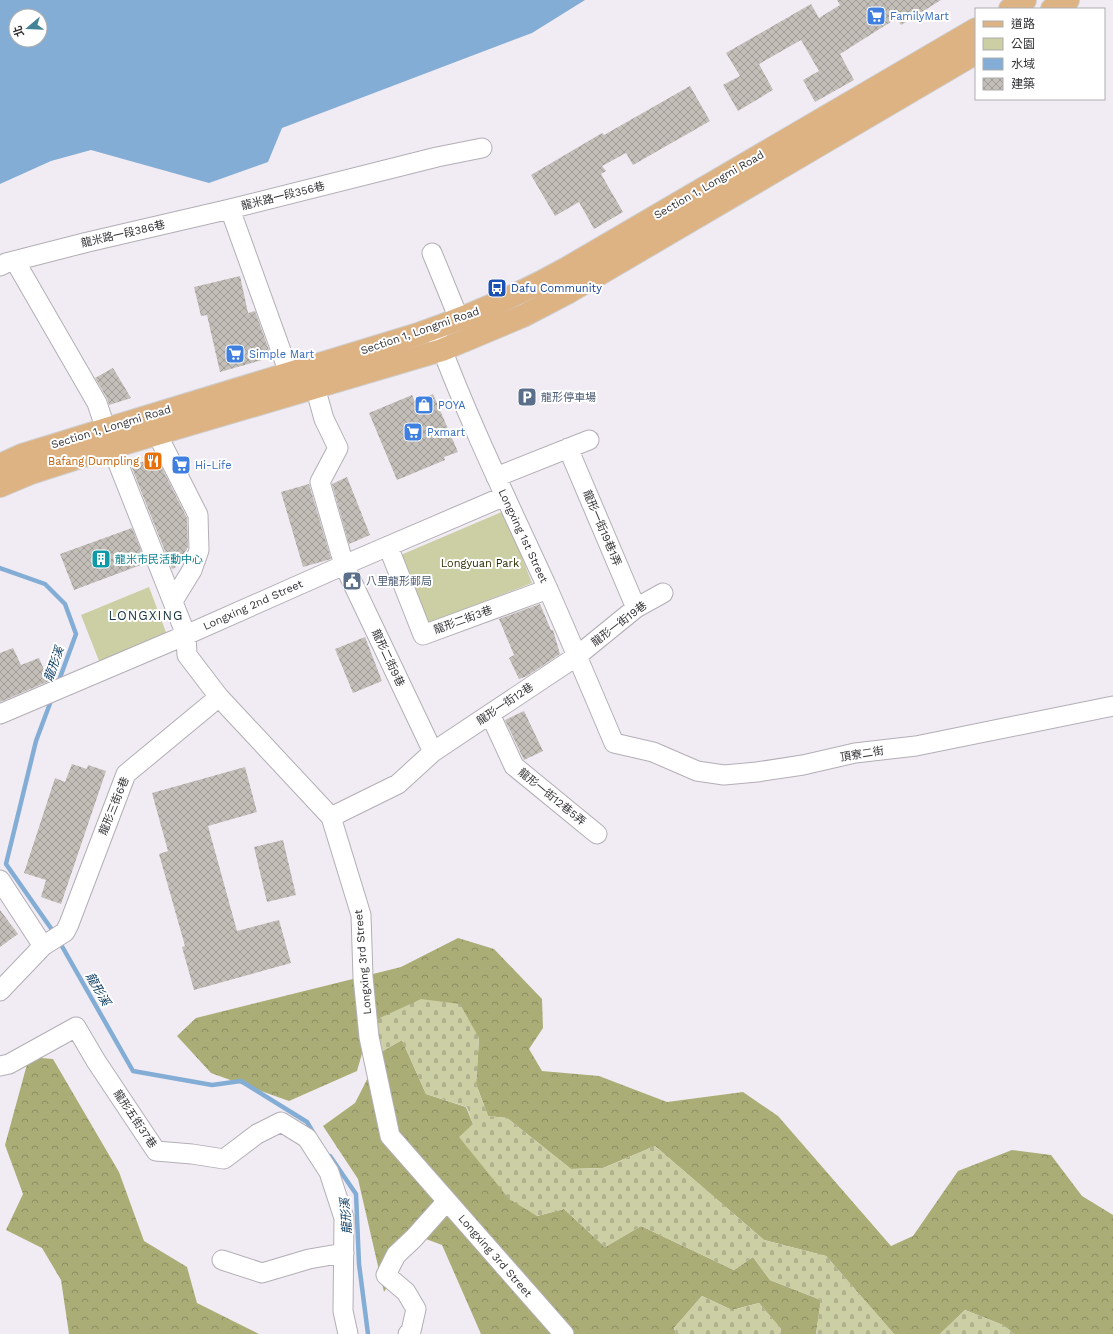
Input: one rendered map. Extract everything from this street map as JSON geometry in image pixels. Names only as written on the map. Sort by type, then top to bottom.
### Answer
[{"type":"main road","points":[[1012,8],[1025,0]]},
{"type":"main road","points":[[1054,8],[1068,0]]},
{"type":"main road","name":"Section 1, Longmi Road","points":[[0,486],[109,438],[289,373],[434,328],[512,297],[560,272],[975,30]]},
{"type":"main road","name":"Section 1, Longmi Road","points":[[0,465],[22,455],[109,438],[157,434],[442,350],[523,316],[569,292],[975,55]]},
{"type":"street","name":"龍米路一段356巷","points":[[289,373],[230,209],[437,157],[482,148]]},
{"type":"street","name":"龍米路一段386巷","points":[[109,438],[97,403],[8,263],[88,242],[230,209]]},
{"type":"street","points":[[432,253],[458,319]]},
{"type":"street","name":"Longxing 1st Street","points":[[434,328],[496,477],[548,589],[614,743]]},
{"type":"street","name":"龍形二街9巷","points":[[315,387],[324,419],[338,448],[320,482],[344,565],[433,752]]},
{"type":"street","points":[[157,434],[198,515],[199,550],[192,570],[173,601]]},
{"type":"street","name":"Longxing 3rd Street","points":[[109,438],[186,635],[187,655],[219,697],[331,817],[361,915],[363,977],[369,1037],[390,1136],[564,1334]]},
{"type":"street","points":[[496,477],[589,440]]},
{"type":"street","name":"龍形一街19巷1弄","points":[[568,448],[636,608]]},
{"type":"street","name":"Longxing 2nd Street","points":[[0,714],[505,496]]},
{"type":"street","name":"龍形二街3巷","points":[[388,546],[423,635],[548,589]]},
{"type":"street","name":"龍形一街19巷","points":[[577,656],[636,608],[663,593]]},
{"type":"street","name":"龍形一街12巷","points":[[331,817],[398,784],[433,752],[577,656]]},
{"type":"street","name":"龍形三街6巷","points":[[0,991],[69,924],[126,774],[219,697]]},
{"type":"street","name":"頂寮二街","points":[[614,743],[653,752],[697,771],[724,775],[757,772],[803,765],[856,754],[916,746],[1113,706]]},
{"type":"street","name":"龍形一街12巷5弄","points":[[490,714],[514,766],[597,834]]},
{"type":"street","points":[[0,880],[52,940]]},
{"type":"street","name":"龍形五街37巷","points":[[0,1066],[9,1064],[76,1027],[96,1061],[156,1151],[224,1158],[257,1134],[281,1122],[307,1138],[329,1172],[344,1218],[343,1311],[348,1334]]},
{"type":"street","points":[[408,1334],[411,1331],[416,1309],[406,1292],[386,1275],[396,1255],[414,1238],[447,1200]]},
{"type":"street","points":[[222,1260],[262,1273],[309,1259],[344,1253]]},
{"type":"green space","name":"Longyuan Park","points":[[504,511],[532,583],[426,624],[396,557]]},
{"type":"green space","points":[[149,587],[167,635],[99,661],[81,615]]},
{"type":"green space","points":[[458,938],[494,949],[542,999],[543,1028],[529,1049],[542,1071],[599,1076],[667,1102],[743,1092],[778,1116],[891,1246],[913,1236],[958,1171],[1012,1150],[1051,1155],[1082,1196],[1113,1215],[1113,1334],[1014,1334],[1003,1325],[965,1310],[940,1334],[894,1334],[826,1256],[764,1240],[655,1146],[603,1168],[571,1169],[507,1118],[488,1116],[476,1084],[479,1038],[371,1022],[357,1071],[289,1101],[211,1073],[177,1036],[196,1018],[401,967]]},
{"type":"green space","points":[[421,999],[460,1004],[479,1038],[476,1084],[488,1116],[507,1118],[571,1169],[603,1168],[655,1146],[764,1240],[826,1256],[894,1334],[816,1334],[821,1300],[770,1280],[753,1257],[734,1270],[641,1226],[605,1247],[564,1209],[537,1216],[509,1199],[459,1137],[473,1124],[467,1107],[426,1094],[402,1040],[381,1052],[371,1022]]},
{"type":"green space","points":[[402,1040],[426,1094],[466,1107],[473,1124],[537,1216],[564,1209],[605,1247],[641,1226],[734,1270],[753,1257],[770,1280],[821,1300],[816,1334],[780,1334],[781,1329],[759,1303],[732,1310],[702,1296],[674,1328],[676,1334],[481,1334],[442,1245],[418,1236],[384,1292],[358,1179],[323,1126],[355,1103],[381,1052]]},
{"type":"green space","points":[[29,1057],[53,1059],[119,1172],[144,1241],[187,1267],[197,1303],[259,1334],[69,1334],[61,1280],[42,1248],[6,1230],[23,1194],[5,1145]]},
{"type":"green space","points":[[702,1296],[732,1310],[759,1303],[781,1329],[780,1334],[676,1334],[674,1328]]},
{"type":"green space","points":[[965,1310],[1003,1325],[1014,1334],[940,1334]]},
{"type":"water","points":[[0,0],[585,0],[532,33],[282,128],[268,162],[209,183],[91,150],[51,161],[0,184]]},
{"type":"building","points":[[837,0],[941,0],[901,25],[897,18],[840,54],[854,80],[815,102],[803,80],[819,71],[801,40],[759,64],[773,90],[738,111],[723,85],[740,76],[726,53],[811,4],[819,18],[840,5]]},
{"type":"building","points":[[690,86],[710,121],[633,165],[626,153],[602,166],[606,171],[601,174],[623,212],[594,229],[579,202],[555,216],[531,175],[602,133],[604,135]]},
{"type":"building","points":[[240,276],[248,313],[255,311],[270,353],[262,360],[220,372],[207,315],[201,316],[194,287]]},
{"type":"building","points":[[113,368],[131,398],[109,405],[107,398],[95,378]]},
{"type":"building","name":"Pxmart","points":[[433,394],[458,452],[444,457],[445,460],[397,480],[369,413],[412,395],[415,402]]},
{"type":"building","points":[[157,458],[187,518],[188,547],[175,568],[172,569],[132,468],[134,464]]},
{"type":"building","points":[[347,477],[370,535],[349,544],[332,484]]},
{"type":"building","points":[[309,484],[331,559],[303,567],[281,492]]},
{"type":"building","name":"龍米市民活動中心","points":[[132,528],[146,563],[74,590],[60,554]]},
{"type":"building","points":[[540,604],[551,630],[553,630],[560,654],[527,676],[519,679],[509,658],[514,655],[499,619]]},
{"type":"building","points":[[365,637],[382,681],[353,693],[335,649]]},
{"type":"building","points":[[13,648],[21,665],[39,658],[49,681],[0,702],[0,653]]},
{"type":"building","points":[[524,711],[543,751],[524,760],[505,720]]},
{"type":"building","points":[[72,764],[87,769],[88,765],[106,771],[61,904],[41,897],[46,880],[24,873],[55,778],[65,782]]},
{"type":"building","points":[[245,767],[257,812],[208,826],[237,931],[279,920],[291,963],[194,990],[182,947],[185,946],[159,854],[168,851],[152,793]]},
{"type":"building","points":[[283,840],[296,895],[267,902],[254,847]]},
{"type":"building","points":[[0,910],[18,934],[0,947]]},
{"type":"waterway","name":"龍形溪","points":[[0,568],[45,584],[65,604],[76,634],[58,683]]},
{"type":"waterway","name":"龍形溪","points":[[52,698],[36,741],[6,864],[55,934]]},
{"type":"waterway","name":"龍形溪","points":[[59,941],[133,1071],[212,1085],[241,1081],[307,1122],[314,1134]]},
{"type":"waterway","name":"龍形溪","points":[[330,1156],[356,1194],[359,1264],[368,1334]]},
{"type":"place","name":"FamilyMart","points":[[876,16]]},
{"type":"place","name":"Dafu Community","points":[[497,288]]},
{"type":"place","name":"Simple Mart","points":[[235,354]]},
{"type":"place","name":"龍形停車場","points":[[527,397]]},
{"type":"place","name":"POYA","points":[[424,405]]},
{"type":"place","name":"Pxmart","points":[[413,432]]},
{"type":"place","name":"Bafang Dumpling","points":[[153,461]]},
{"type":"place","name":"Hi-Life","points":[[181,465]]},
{"type":"place","name":"龍米市民活動中心","points":[[101,559]]},
{"type":"place","name":"八里龍形郵局","points":[[352,581]]},
{"type":"district","name":"LONGXING","points":[[146,615]]}]
